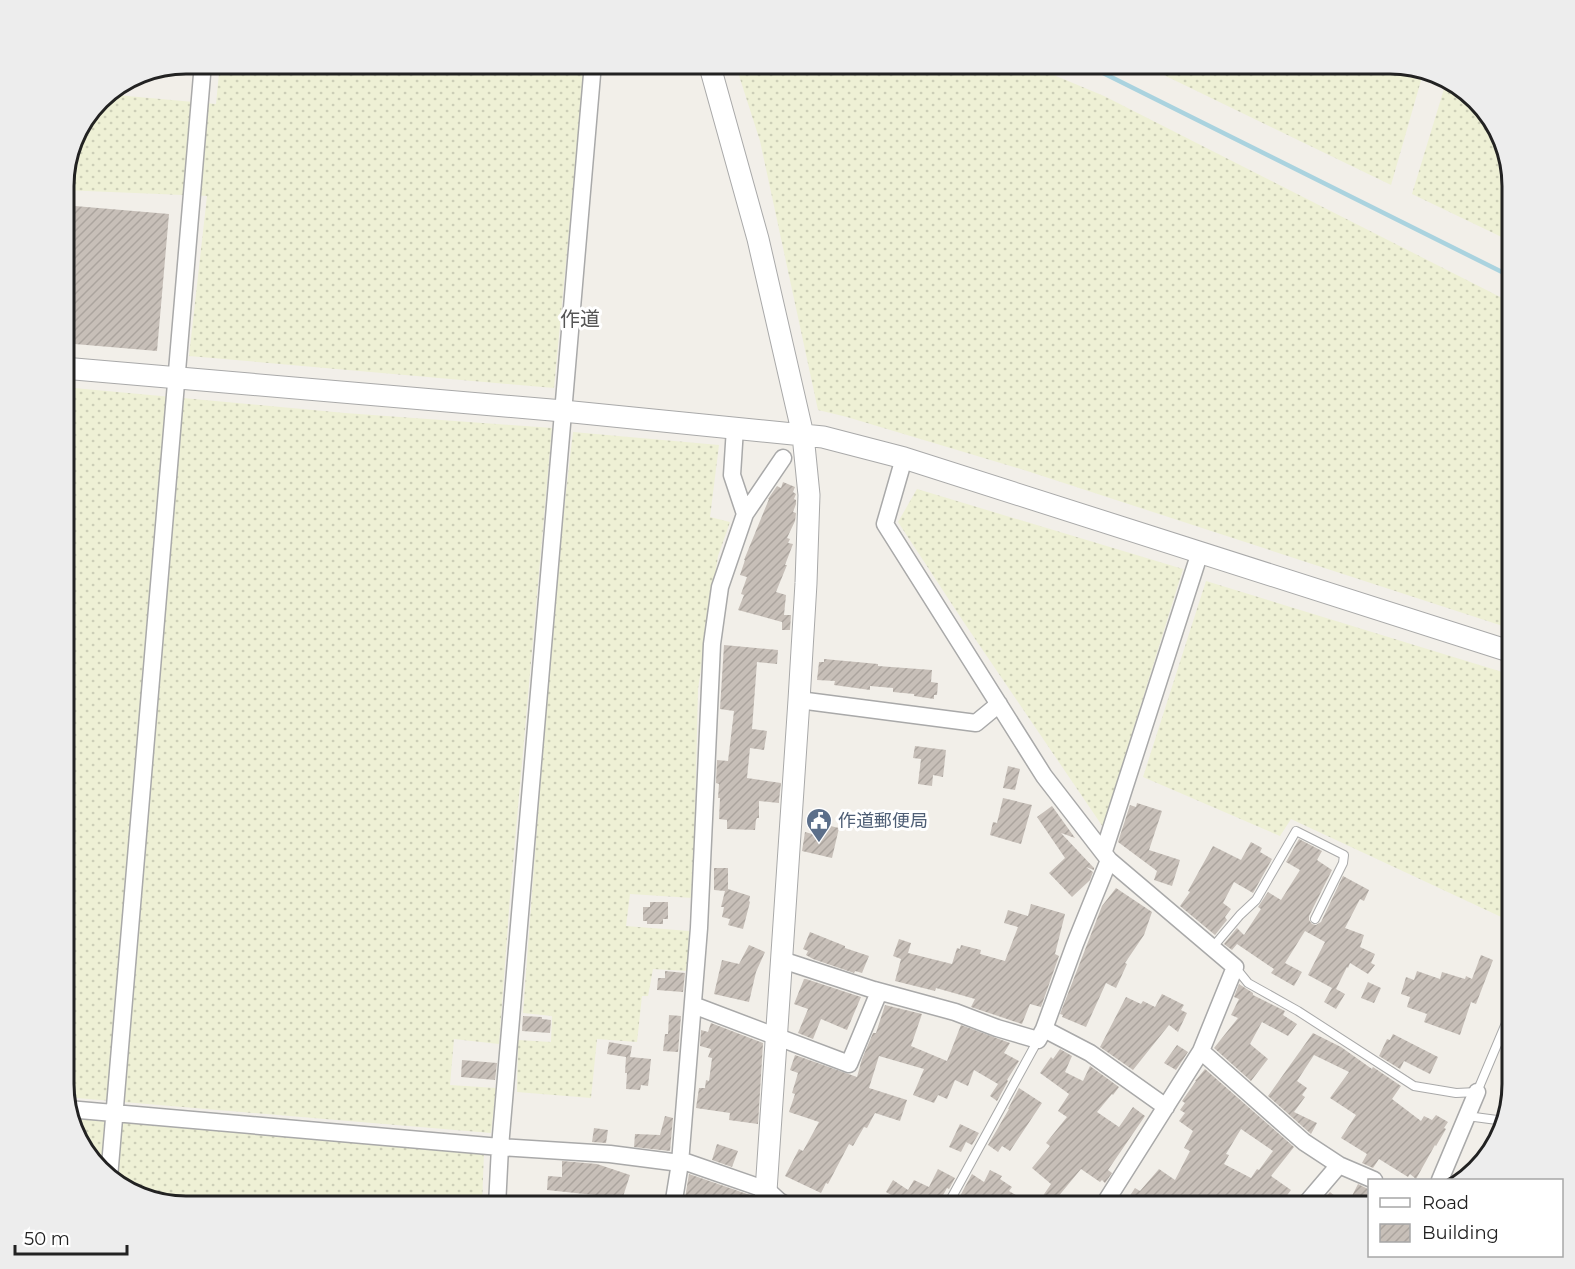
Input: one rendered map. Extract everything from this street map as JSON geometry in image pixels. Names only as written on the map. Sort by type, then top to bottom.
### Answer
[{"type":"street","points":[[110,1166],[202,74]]},
{"type":"street","points":[[498,1196],[592,74]]},
{"type":"street","points":[[712,74],[758,239],[803,435],[809,495],[799,700],[766,1196]]},
{"type":"street","points":[[74,369],[563,411],[823,437],[904,458],[1502,649]]},
{"type":"street","points":[[735,428],[732,475],[745,514]]},
{"type":"street","points":[[675,1196],[680,1163],[699,928],[712,644],[720,587],[745,514],[783,458]]},
{"type":"street","points":[[904,458],[885,524],[1044,776],[1107,856],[1236,967],[1201,1051],[1110,1196]]},
{"type":"street","points":[[1041,1035],[1107,856],[1200,552]]},
{"type":"street","points":[[799,700],[976,723],[999,704]]},
{"type":"street","points":[[782,960],[879,992],[955,1012],[997,1028],[1041,1035],[1090,1053],[1166,1107]]},
{"type":"street","points":[[693,1005],[849,1064],[879,992]]},
{"type":"street","points":[[1201,1051],[1304,1142],[1339,1165],[1372,1179]]},
{"type":"street","points":[[1440,1179],[1477,1092]]},
{"type":"street","points":[[77,1110],[686,1162],[762,1196]]},
{"type":"street","points":[[1313,1196],[1339,1165]]},
{"type":"lane","points":[[1212,948],[1256,900],[1296,831],[1344,855],[1343,863],[1315,919]]},
{"type":"lane","points":[[1236,967],[1248,982],[1298,1011],[1414,1086],[1456,1093],[1477,1092],[1502,1033]]},
{"type":"lane","points":[[952,1196],[1041,1035]]},
{"type":"lane","points":[[1467,1116],[1496,1120]]},
{"type":"green space","points":[[219,74],[584,74],[554,388],[189,356],[207,196],[74,190],[74,171],[82,143],[92,123],[106,106],[120,95],[216,104]]},
{"type":"green space","points":[[739,74],[1051,74],[1104,96],[1502,298],[1502,626],[1024,470],[818,410],[760,141]]},
{"type":"green space","points":[[1162,74],[1397,74],[1422,78],[1391,185]]},
{"type":"green space","points":[[1444,88],[1469,106],[1490,136],[1496,150],[1502,186],[1502,237],[1412,194]]},
{"type":"green space","points":[[74,388],[345,413],[552,428],[499,1044],[454,1039],[450,1085],[496,1088],[491,1133],[74,1098]]},
{"type":"green space","points":[[573,432],[719,445],[710,517],[730,522],[718,556],[698,689],[693,898],[630,894],[626,926],[689,931],[688,971],[653,969],[648,996],[642,996],[637,1042],[597,1039],[591,1098],[517,1092],[518,1040],[551,1042],[552,1016],[523,1013],[555,586]]},
{"type":"green space","points":[[917,489],[1183,569],[1103,827],[898,522]]},
{"type":"green space","points":[[1206,581],[1502,672],[1502,917],[1291,819],[1280,836],[1143,777]]},
{"type":"green space","points":[[79,1118],[484,1152],[482,1196],[186,1196],[150,1190],[123,1177],[106,1163],[92,1146]]},
{"type":"building","points":[[74,206],[169,214],[157,351],[74,344]]},
{"type":"building","points":[[783,482],[795,487],[793,492],[796,494],[793,512],[796,513],[795,521],[787,538],[790,539],[788,543],[793,544],[776,592],[786,595],[784,615],[791,615],[790,630],[782,630],[782,622],[738,610],[744,595],[741,594],[747,577],[740,575],[744,560],[768,499],[777,486],[781,488]]},
{"type":"building","points":[[724,645],[778,650],[777,664],[757,662],[752,729],[767,731],[764,750],[750,748],[747,778],[781,783],[779,803],[759,801],[759,818],[756,820],[755,830],[727,829],[727,820],[719,819],[717,760],[728,761],[734,711],[720,709]]},
{"type":"building","points":[[824,659],[932,670],[931,682],[938,683],[937,695],[934,695],[934,699],[893,692],[893,688],[870,686],[870,690],[834,685],[835,681],[817,680],[819,662],[824,662]]},
{"type":"building","points":[[915,746],[946,750],[943,777],[933,775],[932,786],[918,784],[921,759],[913,758]]},
{"type":"building","points":[[1008,766],[1020,769],[1015,790],[1003,788]]},
{"type":"building","points":[[1003,798],[1032,805],[1021,844],[990,835],[993,822],[997,823]]},
{"type":"building","points":[[1137,803],[1162,811],[1149,850],[1180,860],[1172,886],[1154,880],[1157,871],[1118,842],[1130,805],[1136,807]]},
{"type":"building","points":[[1052,806],[1075,838],[1061,833],[1094,868],[1094,870],[1086,867],[1093,872],[1090,880],[1072,897],[1049,873],[1065,858],[1037,817]]},
{"type":"building","points":[[818,823],[839,828],[832,858],[802,851],[805,832],[816,835]]},
{"type":"building","points":[[1299,839],[1322,851],[1317,860],[1332,870],[1309,916],[1312,924],[1316,925],[1321,922],[1343,876],[1369,890],[1364,901],[1360,899],[1345,928],[1364,935],[1360,947],[1375,954],[1371,963],[1375,965],[1368,974],[1350,963],[1336,989],[1345,994],[1336,1009],[1324,1002],[1332,988],[1308,975],[1325,942],[1305,931],[1285,963],[1302,972],[1294,986],[1271,973],[1274,969],[1237,944],[1232,950],[1224,944],[1237,928],[1244,935],[1261,909],[1258,907],[1268,892],[1281,900],[1300,870],[1286,862]]},
{"type":"building","points":[[1251,842],[1262,848],[1260,852],[1272,859],[1253,893],[1234,882],[1223,903],[1231,909],[1225,917],[1227,920],[1215,935],[1180,906],[1190,892],[1188,891],[1213,846],[1241,860]]},
{"type":"building","points":[[714,868],[728,868],[728,889],[750,896],[743,929],[728,925],[730,919],[722,917],[724,907],[721,907],[725,891],[714,890]]},
{"type":"building","points":[[1116,888],[1152,912],[1144,935],[1125,963],[1127,964],[1116,988],[1106,983],[1086,1027],[1060,1014],[1102,906]]},
{"type":"building","points":[[650,902],[668,902],[668,919],[663,919],[663,924],[647,924],[647,921],[643,921],[643,907],[650,907]]},
{"type":"building","points":[[1031,904],[1065,914],[1055,954],[1059,956],[1041,1007],[1030,1004],[1022,1024],[971,1007],[975,999],[936,988],[935,991],[895,981],[901,959],[893,956],[899,939],[911,943],[908,953],[952,964],[957,948],[960,949],[961,945],[981,950],[980,954],[1005,961],[1018,927],[1004,923],[1008,910],[1028,916]]},
{"type":"building","points":[[810,932],[869,956],[862,973],[855,971],[854,973],[806,955],[808,951],[803,949]]},
{"type":"building","points":[[749,945],[765,952],[756,972],[749,1002],[714,994],[722,960],[739,964]]},
{"type":"building","points":[[1481,955],[1493,960],[1476,1004],[1471,1002],[1460,1035],[1424,1022],[1427,1014],[1407,1007],[1410,997],[1401,994],[1406,977],[1414,980],[1417,971],[1440,979],[1442,972],[1472,979]]},
{"type":"building","points":[[665,971],[685,973],[683,992],[657,990],[658,978],[665,978]]},
{"type":"building","points":[[804,979],[861,997],[847,1030],[821,1019],[813,1039],[798,1033],[808,1009],[794,1004]]},
{"type":"building","points":[[1368,982],[1381,988],[1374,1003],[1361,998]]},
{"type":"building","points":[[1239,984],[1253,995],[1285,1011],[1283,1015],[1297,1024],[1288,1036],[1262,1022],[1250,1044],[1268,1059],[1251,1081],[1214,1048],[1238,1018],[1231,1015],[1239,999],[1234,997]]},
{"type":"building","points":[[1162,994],[1184,1005],[1181,1010],[1187,1013],[1178,1032],[1169,1025],[1133,1070],[1100,1047],[1126,997],[1155,1007]]},
{"type":"building","points":[[885,1005],[922,1014],[911,1046],[947,1061],[961,1025],[1010,1043],[1004,1053],[1019,1061],[997,1101],[990,1096],[998,1084],[974,1070],[968,1086],[955,1080],[947,1099],[938,1095],[934,1103],[913,1095],[924,1069],[879,1056],[869,1088],[907,1100],[900,1121],[875,1113],[853,1146],[849,1144],[821,1193],[785,1176],[799,1149],[803,1151],[819,1122],[789,1112],[798,1073],[790,1070],[795,1055],[857,1077],[862,1059],[873,1033],[876,1033]]},
{"type":"building","points":[[669,1015],[681,1016],[678,1052],[663,1051],[665,1034],[668,1034]]},
{"type":"building","points":[[523,1016],[551,1020],[550,1033],[522,1031]]},
{"type":"building","points":[[711,1023],[763,1043],[758,1124],[729,1120],[730,1113],[696,1108],[699,1088],[705,1088],[706,1080],[709,1081],[712,1058],[708,1057],[711,1049],[700,1046],[701,1030],[708,1032]]},
{"type":"building","points":[[1313,1033],[1341,1047],[1401,1086],[1392,1099],[1421,1121],[1424,1116],[1432,1120],[1436,1115],[1448,1122],[1416,1179],[1410,1174],[1408,1177],[1379,1159],[1373,1168],[1362,1163],[1367,1154],[1341,1138],[1356,1115],[1330,1098],[1349,1072],[1314,1055],[1297,1081],[1307,1088],[1302,1095],[1305,1097],[1294,1112],[1317,1123],[1311,1134],[1268,1096]]},
{"type":"building","points":[[1393,1034],[1438,1057],[1430,1074],[1404,1061],[1400,1069],[1379,1056],[1387,1039],[1390,1040]]},
{"type":"building","points":[[609,1042],[632,1046],[630,1057],[651,1059],[648,1086],[641,1085],[640,1090],[626,1089],[626,1057],[607,1054]]},
{"type":"building","points":[[1177,1045],[1188,1052],[1176,1070],[1164,1063]]},
{"type":"building","points":[[1060,1049],[1072,1056],[1065,1072],[1083,1081],[1090,1066],[1119,1087],[1097,1112],[1119,1127],[1133,1107],[1145,1116],[1108,1170],[1112,1173],[1105,1183],[1081,1169],[1059,1196],[1043,1196],[1051,1184],[1032,1168],[1050,1146],[1046,1143],[1067,1117],[1058,1111],[1069,1094],[1040,1073],[1051,1057],[1053,1059]]},
{"type":"building","points":[[462,1060],[497,1063],[495,1080],[461,1077]]},
{"type":"building","points":[[1205,1069],[1294,1147],[1271,1176],[1291,1190],[1286,1196],[1130,1196],[1135,1188],[1140,1191],[1159,1169],[1175,1180],[1190,1151],[1184,1148],[1193,1131],[1179,1121],[1185,1113],[1180,1110],[1185,1103],[1182,1101]],"holes":[[[1241,1129],[1273,1151],[1259,1170],[1257,1169],[1251,1178],[1224,1164],[1229,1155],[1226,1154]]]},
{"type":"building","points":[[1019,1088],[1042,1103],[1010,1151],[1002,1146],[998,1152],[988,1145]]},
{"type":"building","points":[[665,1116],[673,1118],[670,1151],[634,1147],[635,1134],[660,1135]]},
{"type":"building","points":[[960,1124],[979,1133],[972,1145],[966,1142],[961,1152],[949,1147]]},
{"type":"building","points":[[594,1128],[608,1130],[606,1143],[592,1142]]},
{"type":"building","points":[[717,1144],[738,1151],[732,1167],[712,1160]]},
{"type":"building","points":[[562,1161],[597,1164],[630,1175],[623,1196],[547,1190],[548,1176],[562,1177]]},
{"type":"building","points":[[938,1169],[955,1178],[943,1196],[893,1196],[886,1192],[893,1180],[908,1190],[914,1180],[929,1187]]},
{"type":"building","points":[[990,1170],[1002,1176],[1000,1179],[1012,1187],[1009,1191],[1018,1196],[960,1196],[972,1174],[984,1182]]},
{"type":"building","points":[[689,1174],[753,1196],[685,1196]]},
{"type":"building","points":[[1358,1184],[1368,1189],[1368,1196],[1352,1196]]},
{"type":"waterway","points":[[1105,74],[1502,272]]},
{"type":"place","name":"作道郵便局","points":[[819,844]]},
{"type":"district","name":"作道","points":[[580,319]]}]
